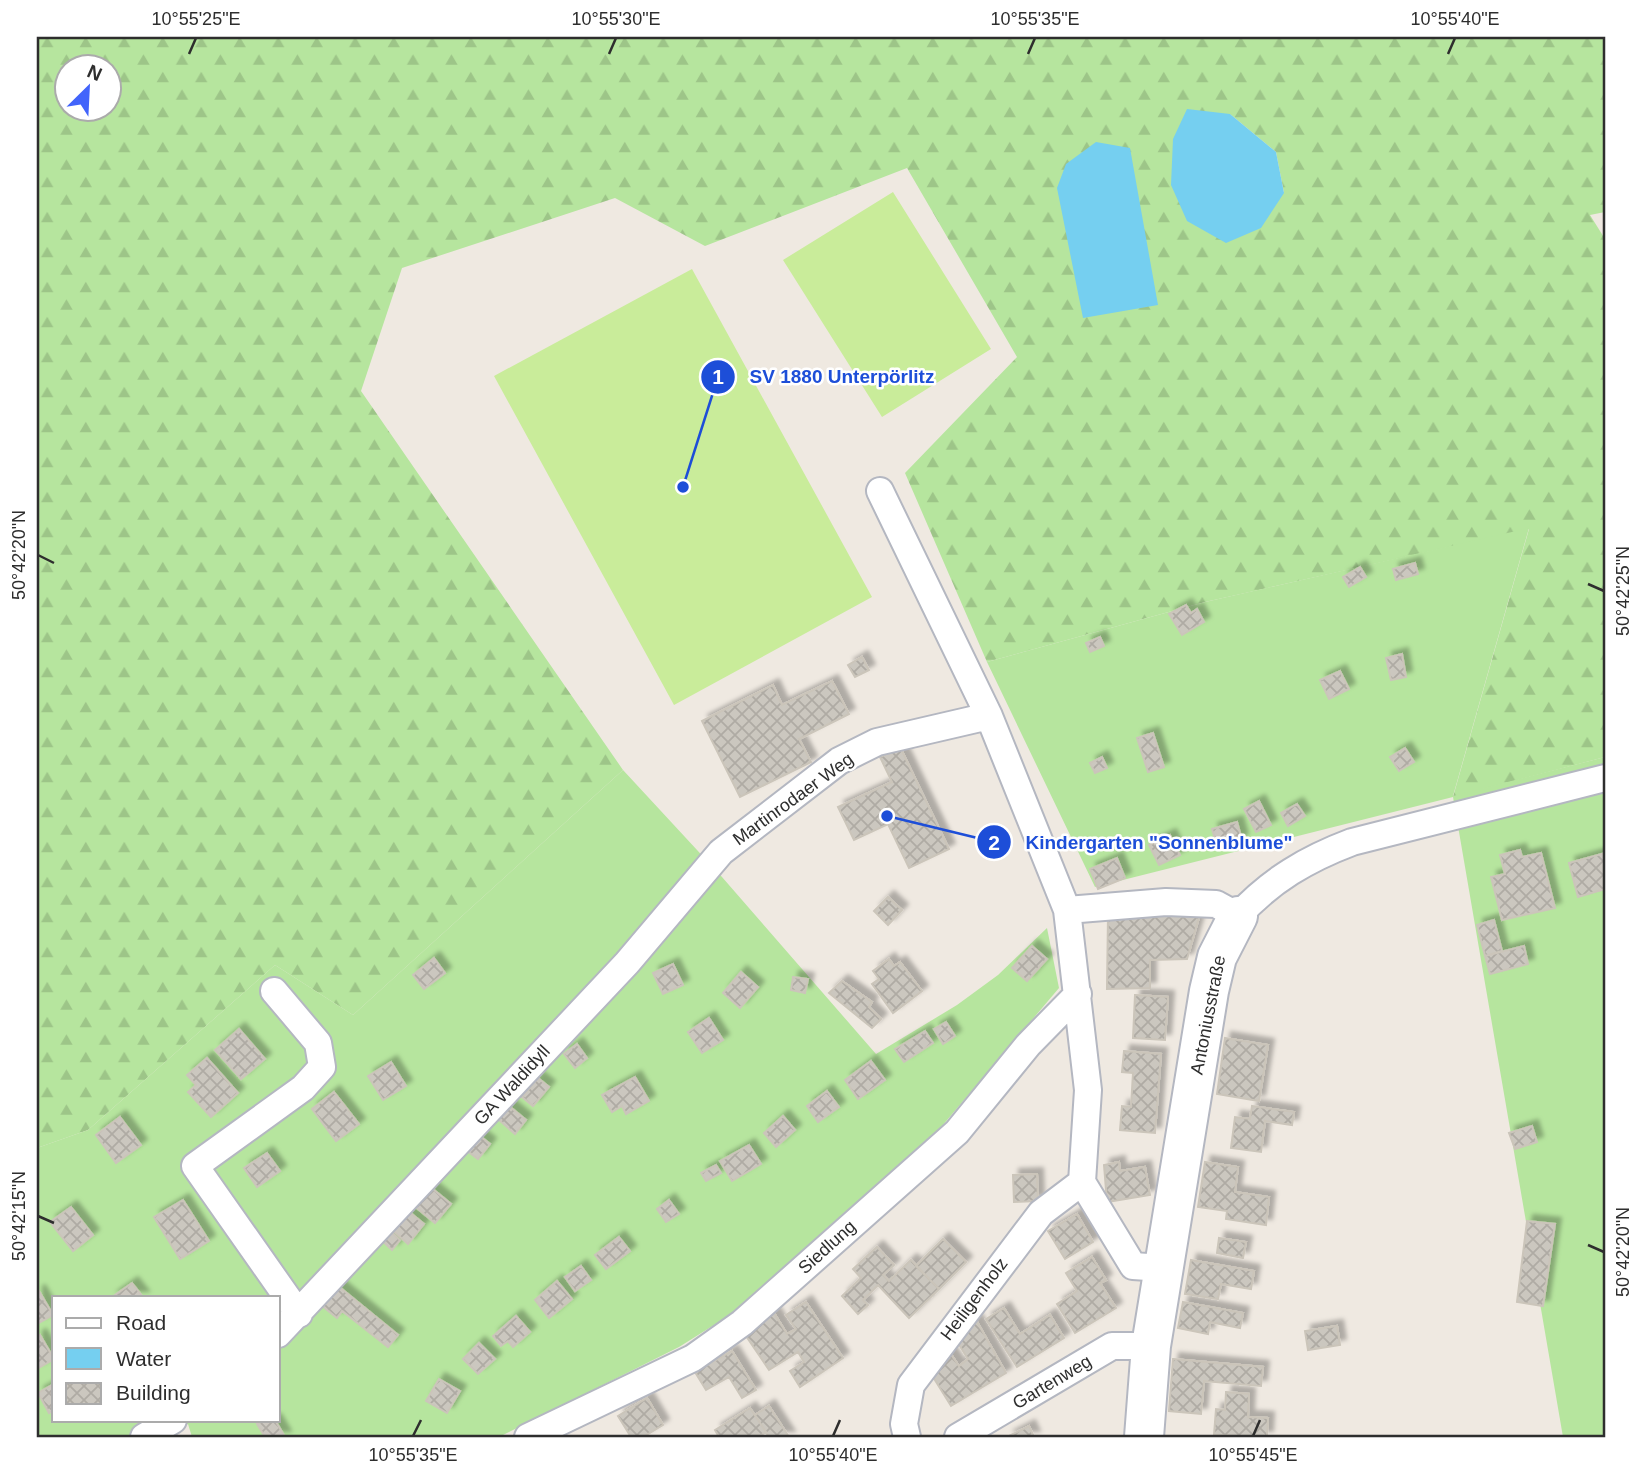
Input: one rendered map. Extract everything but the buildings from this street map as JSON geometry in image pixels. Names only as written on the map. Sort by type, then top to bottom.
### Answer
[{"type":"street","points":[[880,491],[989,716],[1067,910],[1088,1090],[1082,1182],[1133,1266],[1163,1268]]},
{"type":"street","name":"Martinrodaer Weg","points":[[720,852],[839,761],[877,743],[989,716]]},
{"type":"street","name":"Antoniusstraße","points":[[1144,1437],[1151,1346],[1209,991],[1217,957],[1238,916],[1280,877],[1313,857],[1352,842],[1605,778]]},
{"type":"street","name":"GA Waldidyll","points":[[280,1332],[627,963],[720,852]]},
{"type":"street","points":[[1067,910],[1166,902],[1216,904],[1238,916]]},
{"type":"street","points":[[274,991],[318,1043],[322,1067],[303,1088],[195,1166],[299,1314]]},
{"type":"street","name":"Siedlung","points":[[528,1437],[692,1358],[742,1323],[957,1132],[1027,1045],[1078,994]]},
{"type":"street","name":"Heiligenholz","points":[[908,1437],[904,1424],[911,1385],[1041,1213],[1082,1182]]},
{"type":"street","name":"Gartenweg","points":[[958,1437],[1112,1346],[1151,1346]]},
{"type":"street","points":[[144,1437],[170,1422]]},
{"type":"green space","points":[[37,37],[1605,37],[1605,212],[1590,215],[1605,239],[1605,757],[1453,797],[1529,529],[1205,602],[987,662],[905,473],[1017,357],[907,168],[705,246],[615,198],[402,268],[361,391],[623,770],[353,1015],[275,965],[88,1130],[37,1148]],"holes":[[[1230,114],[1276,152],[1284,193]]]},
{"type":"green space","points":[[893,192],[991,349],[882,417],[783,260]]},
{"type":"green space","points":[[692,269],[872,597],[674,705],[494,376]]},
{"type":"green space","points":[[1529,528],[1453,796],[1605,757],[1605,1437],[1563,1437],[1453,797],[1095,887],[987,662],[1205,602]]},
{"type":"green space","points":[[623,770],[722,877],[876,1054],[957,1005],[998,975],[1047,928],[1059,988],[942,1126],[730,1315],[679,1347],[499,1437],[192,1437],[188,1424],[160,1437],[37,1437],[37,1148],[88,1130],[275,965],[353,1015]]},
{"type":"water","points":[[1187,109],[1230,114],[1276,152],[1284,193],[1261,228],[1226,243],[1187,221],[1171,185],[1173,139]]},
{"type":"water","points":[[1096,142],[1130,148],[1158,305],[1083,318],[1057,188],[1066,164]]},
{"type":"place","name":"SV 1880 Unterpörlitz","points":[[683,487]]},
{"type":"place","name":"Kindergarten \"Sonnenblume\"","points":[[887,816]]}]
